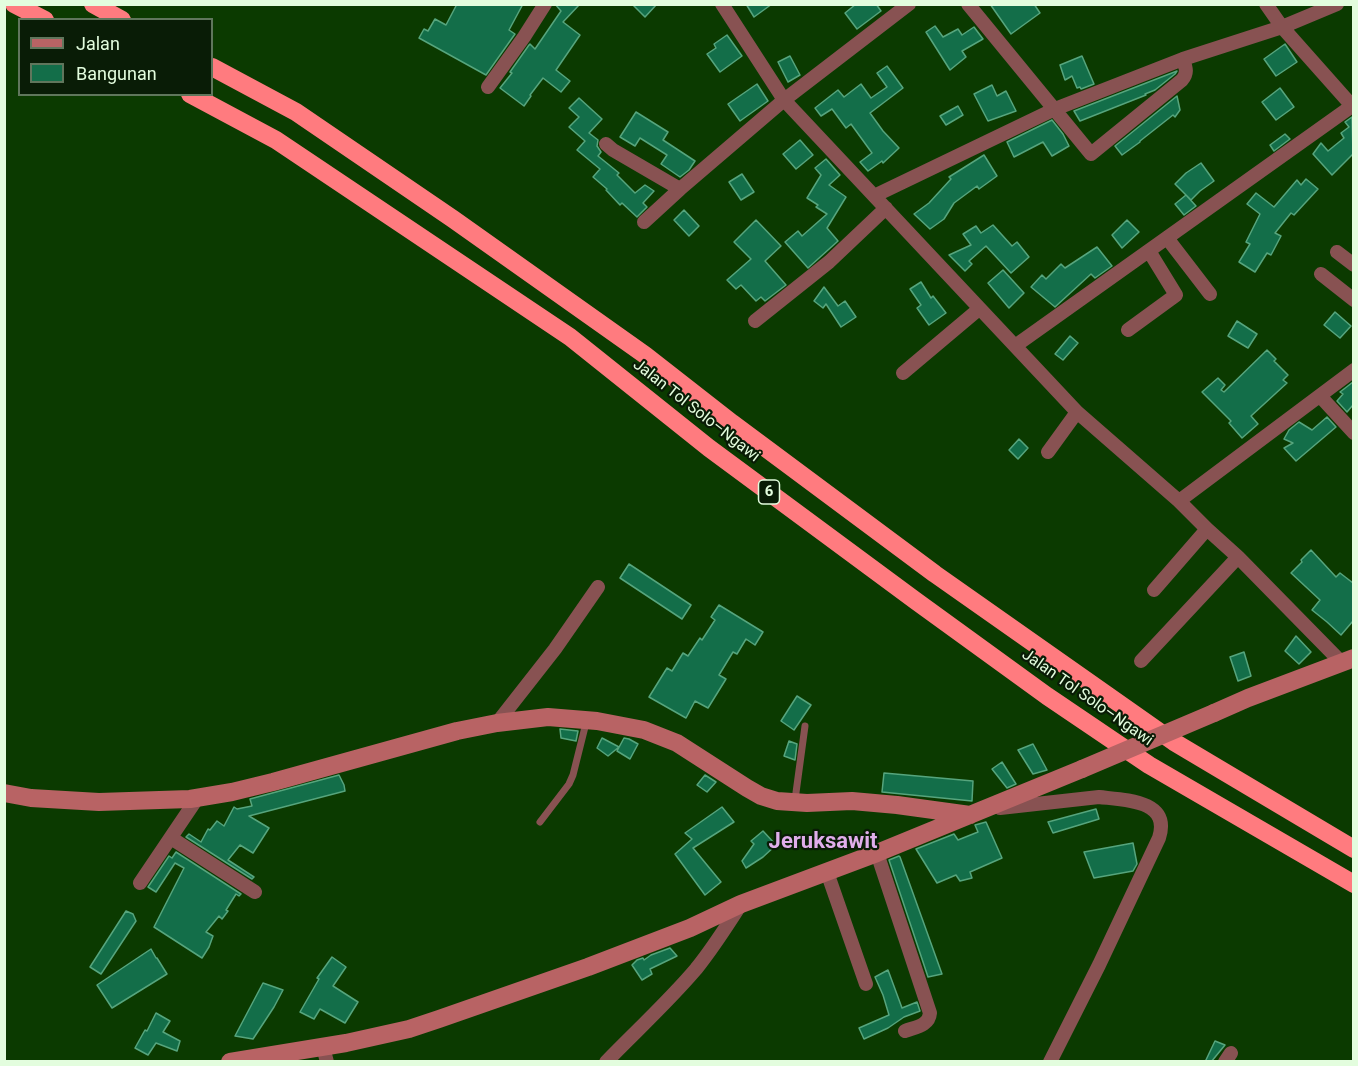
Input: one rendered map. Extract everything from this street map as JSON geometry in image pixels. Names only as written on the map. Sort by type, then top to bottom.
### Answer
[{"type":"highway","points":[[14,4],[41,18]]},
{"type":"highway","points":[[93,4],[118,18]]},
{"type":"highway","name":"Jalan Tol Solo–Ngawi","points":[[213,68],[296,112],[472,232],[645,356],[936,574],[1174,742],[1353,849]]},
{"type":"highway","name":"Jalan Tol Solo–Ngawi","points":[[194,96],[276,140],[570,337],[709,448],[1047,696],[1149,765],[1353,884]]},
{"type":"main road","points":[[230,1062],[325,1054],[346,1043],[409,1029],[625,953],[690,928],[741,904],[877,853],[1082,770],[1248,698],[1349,658]]},
{"type":"main road","points":[[4,793],[31,798],[99,802],[190,799],[273,783],[457,731],[497,723],[548,717],[586,720],[644,730],[677,743],[761,796],[777,801],[852,801],[970,815]]},
{"type":"street","points":[[488,87],[545,4]]},
{"type":"street","points":[[722,4],[784,100],[1077,412],[1179,501],[1349,658]]},
{"type":"street","points":[[644,222],[784,100],[909,4]]},
{"type":"street","points":[[968,4],[1091,154],[1182,80],[1186,73],[1184,59]]},
{"type":"street","points":[[1015,346],[1353,107],[1282,27],[1266,4]]},
{"type":"street","points":[[874,196],[1055,109],[1184,59],[1282,27],[1337,4]]},
{"type":"street","points":[[606,144],[680,189]]},
{"type":"street","points":[[755,321],[829,262],[886,208]]},
{"type":"street","points":[[1167,238],[1210,294]]},
{"type":"street","points":[[1128,330],[1176,295],[1149,251]]},
{"type":"street","points":[[1337,252],[1353,265]]},
{"type":"street","points":[[1321,274],[1353,300]]},
{"type":"street","points":[[903,373],[980,309]]},
{"type":"street","points":[[1179,501],[1353,370]]},
{"type":"street","points":[[1320,396],[1353,433]]},
{"type":"street","points":[[1048,452],[1077,412]]},
{"type":"street","points":[[1154,590],[1207,529]]},
{"type":"street","points":[[1141,661],[1238,557]]},
{"type":"street","points":[[497,723],[555,649],[598,587]]},
{"type":"street","points":[[140,883],[198,797]]},
{"type":"street","points":[[988,808],[1099,797],[1145,804],[1159,815],[1162,827],[1159,838],[1099,965],[1050,1062]]},
{"type":"street","points":[[171,838],[255,892]]},
{"type":"street","points":[[877,853],[930,1013],[930,1018],[926,1023],[904,1031]]},
{"type":"street","points":[[826,872],[866,984]]},
{"type":"street","points":[[606,1062],[680,987],[718,939],[741,904]]},
{"type":"lane","points":[[540,822],[569,784],[586,720]]},
{"type":"lane","points":[[794,802],[805,726]]},
{"type":"building","points":[[457,4],[523,4],[509,30],[515,34],[486,75],[419,38],[424,29],[428,31],[435,19],[446,25]]},
{"type":"building","points":[[555,4],[580,4],[563,22],[580,35],[556,70],[570,81],[561,92],[543,78],[524,106],[500,88],[529,45],[535,49],[561,11]]},
{"type":"building","points":[[632,4],[657,4],[645,17]]},
{"type":"building","points":[[746,4],[772,4],[754,17]]},
{"type":"building","points":[[856,4],[876,4],[881,11],[857,29],[845,13]]},
{"type":"building","points":[[990,4],[1034,4],[1040,13],[1011,34]]},
{"type":"building","points":[[935,26],[943,37],[958,29],[962,35],[974,27],[983,39],[962,51],[966,57],[950,70],[926,32]]},
{"type":"building","points":[[727,35],[742,56],[720,72],[707,54],[716,48],[714,44]]},
{"type":"building","points":[[1285,44],[1297,62],[1276,76],[1264,59]]},
{"type":"building","points":[[790,56],[800,75],[788,82],[778,62]]},
{"type":"building","points":[[1082,56],[1094,84],[1081,89],[1077,88],[1072,76],[1065,80],[1060,65]]},
{"type":"building","points":[[887,66],[903,88],[870,113],[899,148],[883,163],[882,161],[868,171],[860,162],[872,153],[851,124],[846,128],[832,109],[821,116],[815,108],[838,90],[844,97],[861,84],[871,98],[887,87],[877,73]]},
{"type":"building","points":[[1177,71],[1146,95],[1080,121],[1074,111]]},
{"type":"building","points":[[757,84],[768,101],[740,121],[728,104]]},
{"type":"building","points":[[992,85],[997,96],[1006,91],[1016,111],[988,121],[974,94]]},
{"type":"building","points":[[1280,88],[1294,107],[1276,120],[1262,102]]},
{"type":"building","points":[[1177,96],[1180,110],[1175,117],[1173,115],[1122,155],[1115,146]]},
{"type":"building","points":[[579,98],[602,119],[589,133],[598,140],[597,146],[601,152],[598,156],[619,173],[617,175],[635,193],[645,185],[654,191],[643,203],[647,207],[637,217],[622,203],[620,205],[593,177],[600,169],[577,150],[585,141],[569,127],[579,117],[569,108]]},
{"type":"building","points":[[958,106],[963,115],[946,125],[940,116]]},
{"type":"building","points":[[636,112],[668,132],[663,140],[695,161],[689,170],[680,177],[661,164],[667,155],[640,138],[635,146],[620,137]]},
{"type":"building","points":[[1352,117],[1353,154],[1332,175],[1313,154],[1321,143],[1328,151],[1344,138],[1341,133],[1349,127],[1345,122]]},
{"type":"building","points":[[1052,120],[1069,146],[1052,156],[1043,142],[1014,157],[1007,142]]},
{"type":"building","points":[[1285,134],[1290,139],[1274,151],[1270,145]]},
{"type":"building","points":[[800,140],[813,155],[796,169],[783,154]]},
{"type":"building","points":[[984,155],[997,176],[979,189],[977,186],[954,203],[944,219],[930,229],[914,214],[929,203],[951,179],[949,177]]},
{"type":"building","points":[[826,159],[840,175],[829,185],[846,197],[827,228],[838,241],[808,268],[785,242],[798,231],[802,236],[827,214],[807,198],[821,175],[815,168]]},
{"type":"building","points":[[1201,163],[1214,181],[1191,200],[1175,184]]},
{"type":"building","points":[[742,174],[754,192],[741,200],[729,182]]},
{"type":"building","points":[[1306,179],[1318,189],[1294,215],[1291,213],[1275,233],[1281,236],[1271,255],[1267,253],[1255,272],[1239,262],[1250,244],[1246,242],[1260,214],[1247,204],[1256,193],[1274,207],[1297,180],[1301,185]]},
{"type":"building","points":[[1186,195],[1196,206],[1184,215],[1175,204]]},
{"type":"building","points":[[684,210],[699,226],[689,236],[674,220]]},
{"type":"building","points":[[756,220],[781,246],[765,261],[786,285],[765,301],[761,297],[756,301],[741,285],[736,289],[727,280],[751,259],[734,242]]},
{"type":"building","points":[[1127,220],[1139,232],[1122,248],[1112,235]]},
{"type":"building","points":[[993,225],[1012,246],[1017,242],[1029,257],[1011,273],[986,246],[969,261],[972,264],[965,271],[949,255],[971,245],[963,234],[976,226],[981,233]]},
{"type":"building","points":[[1097,247],[1112,266],[1095,278],[1091,274],[1055,307],[1031,287],[1042,275],[1046,279],[1061,264],[1065,268]]},
{"type":"building","points":[[1003,270],[1024,293],[1009,308],[988,283]]},
{"type":"building","points":[[921,282],[931,298],[933,296],[946,313],[929,325],[917,308],[921,305],[910,289]]},
{"type":"building","points":[[824,287],[838,306],[845,301],[856,317],[841,327],[826,304],[823,308],[814,301]]},
{"type":"building","points":[[1335,312],[1351,326],[1340,338],[1324,325]]},
{"type":"building","points":[[1237,321],[1257,334],[1248,348],[1228,336]]},
{"type":"building","points":[[1070,336],[1078,343],[1063,360],[1055,354]]},
{"type":"building","points":[[1267,350],[1288,375],[1283,380],[1287,383],[1251,416],[1258,424],[1242,438],[1229,423],[1231,421],[1202,392],[1218,378],[1225,385],[1221,390],[1224,392]]},
{"type":"building","points":[[1353,382],[1353,405],[1347,412],[1337,401],[1343,394],[1340,392]]},
{"type":"building","points":[[1327,417],[1336,427],[1296,461],[1284,448],[1293,443],[1284,439],[1289,430],[1299,422],[1312,430]]},
{"type":"building","points":[[1019,439],[1028,448],[1018,459],[1009,450]]},
{"type":"building","points":[[1311,550],[1336,577],[1340,573],[1353,583],[1353,621],[1341,635],[1312,610],[1320,600],[1291,573]]},
{"type":"building","points":[[629,564],[691,605],[682,619],[620,578]]},
{"type":"building","points":[[719,605],[763,632],[755,645],[746,639],[737,654],[733,652],[719,675],[726,679],[708,708],[695,701],[686,718],[649,697],[667,668],[672,671],[683,653],[688,656],[700,638],[702,640],[715,620],[711,617]]},
{"type":"building","points":[[1296,636],[1311,652],[1299,664],[1285,651]]},
{"type":"building","points":[[1244,652],[1251,676],[1238,681],[1230,657]]},
{"type":"building","points":[[797,696],[811,705],[794,730],[781,721]]},
{"type":"building","points":[[560,729],[578,731],[576,741],[561,738]]},
{"type":"building","points":[[602,738],[619,747],[608,756],[597,748]]},
{"type":"building","points":[[624,738],[638,744],[630,759],[617,751]]},
{"type":"building","points":[[789,741],[797,744],[795,760],[784,756]]},
{"type":"building","points":[[1033,744],[1047,770],[1033,774],[1018,750]]},
{"type":"building","points":[[1002,762],[1016,784],[1007,788],[992,769]]},
{"type":"building","points":[[884,773],[973,781],[972,801],[882,792]]},
{"type":"building","points":[[339,775],[345,791],[249,816],[269,828],[253,853],[240,845],[228,860],[254,877],[252,879],[186,837],[189,834],[201,842],[208,829],[210,830],[217,821],[224,826],[234,807],[237,809],[252,806],[250,799]]},
{"type":"building","points":[[705,775],[716,782],[707,792],[697,785]]},
{"type":"building","points":[[722,807],[734,822],[693,848],[721,882],[705,895],[675,854],[692,839],[685,833]]},
{"type":"building","points":[[1096,809],[1099,819],[1053,833],[1048,822]]},
{"type":"building","points":[[986,822],[1002,858],[970,872],[972,878],[960,881],[956,875],[937,883],[916,849],[954,834],[958,840],[978,832],[975,825]]},
{"type":"building","points":[[763,831],[776,845],[746,868],[742,861],[754,844],[751,841]]},
{"type":"building","points":[[1133,843],[1137,864],[1133,871],[1094,878],[1084,852]]},
{"type":"building","points":[[176,852],[241,894],[239,896],[236,894],[222,919],[219,916],[206,932],[213,936],[202,958],[154,927],[184,868],[175,863],[156,892],[148,887],[169,856],[172,858]]},
{"type":"building","points":[[899,856],[942,974],[928,977],[889,860]]},
{"type":"building","points":[[126,911],[133,914],[136,921],[101,974],[90,967]]},
{"type":"building","points":[[670,948],[677,956],[650,969],[652,974],[642,980],[632,965],[637,960],[643,958],[644,960]]},
{"type":"building","points":[[151,949],[167,974],[112,1008],[97,985]]},
{"type":"building","points":[[332,957],[346,967],[333,986],[358,1002],[345,1023],[320,1009],[314,1019],[300,1012],[319,979],[317,978]]},
{"type":"building","points":[[888,970],[902,1008],[917,1002],[920,1011],[864,1039],[859,1028],[889,1015],[875,977]]},
{"type":"building","points":[[263,983],[283,990],[253,1039],[235,1036]]},
{"type":"building","points":[[156,1013],[170,1021],[163,1032],[180,1041],[177,1051],[156,1043],[148,1055],[135,1048]]},
{"type":"building","points":[[1215,1041],[1225,1045],[1211,1062],[1205,1062]]},
{"type":"district","name":"Jeruksawit","points":[[823,842]]}]
